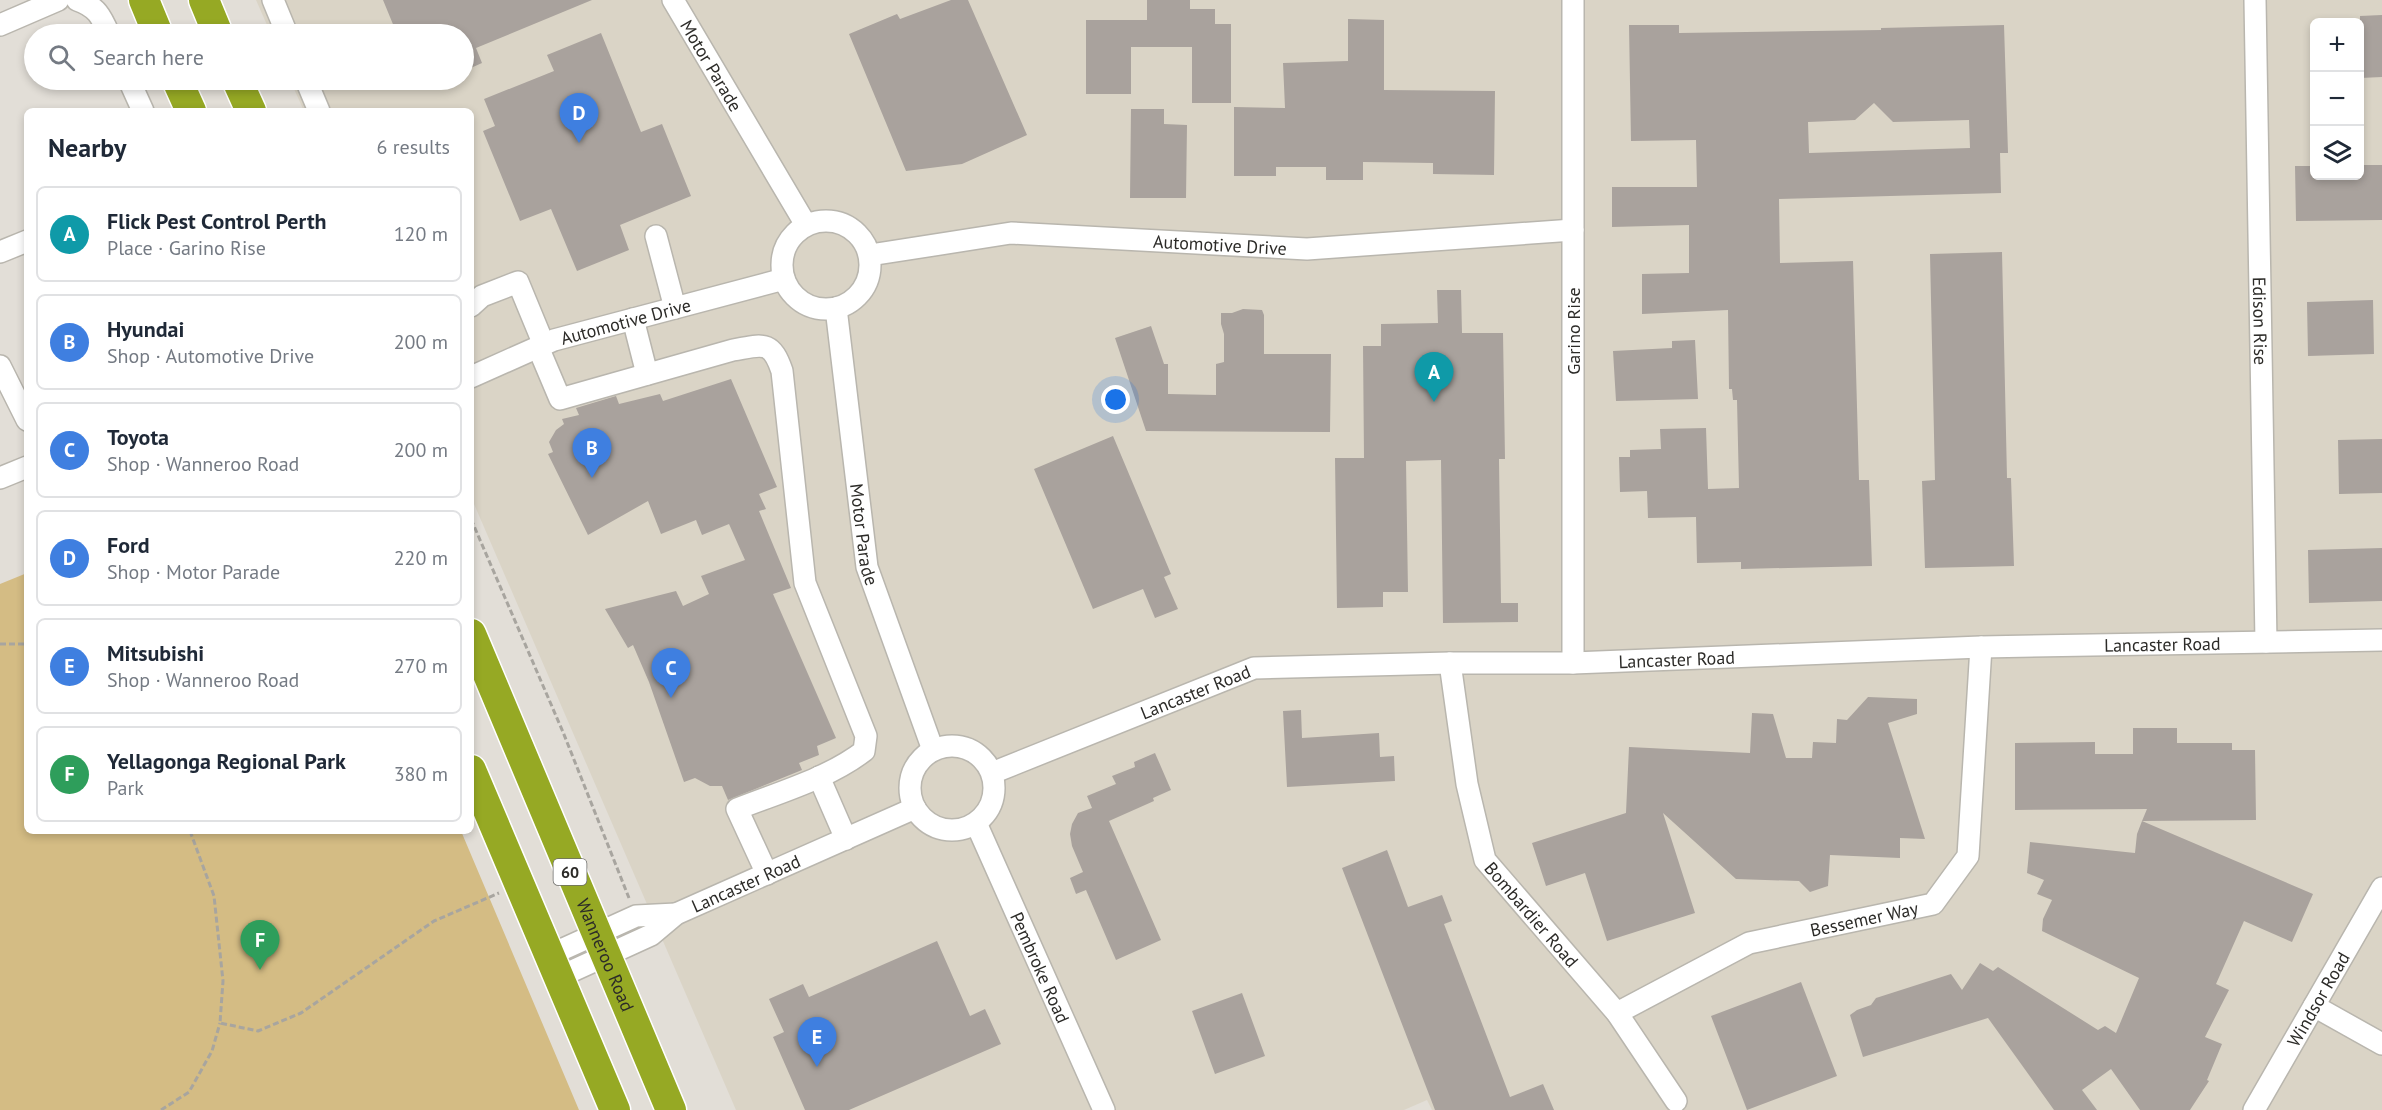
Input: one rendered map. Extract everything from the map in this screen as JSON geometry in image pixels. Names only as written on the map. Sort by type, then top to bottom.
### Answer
[{"type":"highway","points":[[144,0],[154,24]]},
{"type":"highway","points":[[204,0],[214,24]]},
{"type":"highway","points":[[181,90],[189,108]]},
{"type":"highway","points":[[242,90],[250,108]]},
{"type":"highway","name":"Wanneroo Road","points":[[474,641],[671,1110]]},
{"type":"highway","points":[[474,777],[615,1110]]},
{"type":"street","points":[[0,25],[58,0]]},
{"type":"street","points":[[77,0],[90,5],[101,16],[105,24]]},
{"type":"street","points":[[273,0],[283,24]]},
{"type":"street","name":"Motor Parade","points":[[673,0],[806,225]]},
{"type":"street","name":"Garino Rise","points":[[1573,0],[1573,663]]},
{"type":"street","name":"Edison Rise","points":[[2255,0],[2266,642]]},
{"type":"street","points":[[134,90],[142,108]]},
{"type":"street","points":[[310,90],[318,108]]},
{"type":"street","points":[[821,221],[837,222],[852,228],[863,240],[870,255],[870,273],[864,288],[852,301],[836,308],[820,308],[805,303],[792,293],[784,279],[782,264],[785,248],[793,235],[806,225],[821,221]]},
{"type":"street","name":"Automotive Drive","points":[[870,255],[1011,233],[1307,249],[1573,230]]},
{"type":"street","points":[[656,236],[675,308]]},
{"type":"street","points":[[0,252],[24,242]]},
{"type":"street","name":"Automotive Drive","points":[[474,376],[554,340],[784,279]]},
{"type":"street","points":[[474,303],[482,296],[518,282],[560,399],[757,346],[769,348],[776,354],[782,371],[805,583],[867,736],[864,751],[849,762],[819,777],[737,809],[767,874]]},
{"type":"street","name":"Motor Parade","points":[[836,308],[867,567],[933,750]]},
{"type":"street","points":[[633,319],[647,374]]},
{"type":"street","points":[[0,366],[24,414]]},
{"type":"street","points":[[0,478],[24,467]]},
{"type":"street","name":"Lancaster Road","points":[[992,773],[1254,668],[1450,663],[1573,663],[1982,647],[2382,640]]},
{"type":"street","name":"Bessemer Way","points":[[1617,1013],[1749,943],[1933,904],[1968,856],[1982,647]]},
{"type":"street","name":"Bombardier Road","points":[[1450,663],[1467,784],[1485,860],[1617,1013],[1676,1101]]},
{"type":"street","points":[[946,746],[961,746],[974,751],[985,760],[992,773],[994,787],[992,801],[986,813],[976,823],[963,829],[949,830],[923,819],[915,808],[910,795],[910,782],[914,769],[922,758],[933,750],[946,746]]},
{"type":"street","points":[[819,777],[846,839]]},
{"type":"street","name":"Lancaster Road","points":[[554,966],[601,945],[651,935],[676,914],[915,808]]},
{"type":"street","name":"Pembroke Road","points":[[976,823],[1104,1110]]},
{"type":"street","name":"Windsor Road","points":[[2254,1110],[2382,888]]},
{"type":"street","name":"Lancaster Road","points":[[601,945],[636,916],[676,914]]},
{"type":"street","points":[[2314,1006],[2382,1044]]},
{"type":"path","points":[[474,526],[563,732],[636,916]]},
{"type":"path","points":[[0,644],[24,644]]},
{"type":"path","points":[[161,1110],[189,1092],[212,1051],[220,1023],[223,981],[214,896],[191,834]]},
{"type":"path","points":[[220,1023],[258,1031],[301,1013],[434,921],[520,884]]},
{"type":"shaded area","points":[[256,0],[2382,0],[2382,1110],[1432,1110],[1427,1100],[1404,1110],[736,1110],[474,504],[474,108],[303,108],[295,90],[474,90],[474,24],[267,24]]},
{"type":"shaded area","points":[[24,574],[24,834],[462,834],[579,1110],[0,1110],[0,584]]},
{"type":"building","points":[[383,0],[592,0],[476,48],[482,63],[474,67],[474,24],[393,24]]},
{"type":"building","points":[[951,0],[968,0],[1027,135],[962,164],[906,171],[849,34],[897,14],[900,19]]},
{"type":"building","points":[[1147,0],[1190,0],[1190,9],[1215,9],[1215,24],[1231,24],[1231,103],[1192,103],[1192,47],[1131,47],[1131,94],[1086,94],[1086,20],[1147,20]]},
{"type":"building","points":[[2382,15],[2382,77],[2364,78],[2364,18],[2360,16]]},
{"type":"building","points":[[1348,19],[1384,20],[1384,90],[1495,91],[1494,175],[1433,174],[1433,163],[1363,162],[1363,180],[1326,180],[1326,167],[1276,167],[1276,176],[1234,176],[1234,107],[1285,108],[1283,63],[1348,61]]},
{"type":"building","points":[[1629,25],[1679,25],[1679,33],[1881,30],[1881,28],[2004,25],[2008,153],[2000,153],[2001,193],[1779,199],[1780,263],[1853,261],[1859,480],[1869,480],[1872,566],[1741,569],[1741,562],[1697,563],[1696,517],[1648,518],[1647,491],[1620,492],[1619,457],[1630,457],[1630,450],[1661,449],[1660,429],[1706,428],[1708,489],[1739,488],[1737,400],[1733,400],[1732,389],[1729,389],[1728,310],[1642,314],[1642,274],[1689,273],[1689,225],[1612,227],[1612,187],[1697,187],[1696,140],[1631,141]],"holes":[[[1874,103],[1893,122],[1969,120],[1970,148],[1809,153],[1808,122],[1855,120]]]},
{"type":"building","points":[[601,33],[641,132],[662,124],[691,196],[620,225],[629,250],[577,271],[551,209],[520,221],[483,131],[495,126],[484,99],[554,71],[547,55]]},
{"type":"building","points":[[1131,109],[1164,109],[1164,124],[1187,125],[1186,198],[1130,198]]},
{"type":"building","points":[[2364,165],[2382,165],[2382,220],[2296,221],[2295,166],[2310,166],[2310,180],[2364,180]]},
{"type":"building","points":[[2002,252],[2007,478],[2011,478],[2014,566],[1925,568],[1922,481],[1935,480],[1930,254]]},
{"type":"building","points":[[1437,290],[1461,290],[1462,333],[1503,333],[1505,459],[1499,459],[1501,603],[1518,603],[1518,622],[1443,623],[1441,460],[1406,461],[1408,592],[1383,592],[1383,607],[1337,608],[1335,458],[1364,458],[1363,346],[1381,346],[1381,324],[1438,323]]},
{"type":"building","points":[[2373,300],[2374,354],[2308,356],[2307,302]]},
{"type":"building","points":[[1243,309],[1262,310],[1264,354],[1331,354],[1330,432],[1146,431],[1115,338],[1151,326],[1164,364],[1168,364],[1168,394],[1216,395],[1216,364],[1224,362],[1221,313],[1232,313]]},
{"type":"building","points":[[1695,340],[1698,399],[1616,401],[1613,351],[1672,348],[1672,341]]},
{"type":"building","points":[[731,379],[777,487],[759,494],[766,509],[759,511],[791,588],[773,594],[836,738],[817,746],[819,755],[799,763],[802,770],[728,800],[722,786],[710,786],[695,778],[684,782],[649,682],[633,645],[628,648],[605,609],[676,591],[683,606],[709,594],[701,576],[745,560],[729,524],[702,535],[696,520],[661,534],[648,501],[588,535],[548,454],[553,452],[549,442],[556,430],[564,424],[562,419],[579,415],[576,408],[616,396],[619,404],[660,394],[663,401]]},
{"type":"building","points":[[1113,436],[1171,574],[1164,577],[1178,609],[1155,618],[1143,589],[1093,609],[1034,469]]},
{"type":"building","points":[[2382,439],[2382,493],[2339,494],[2338,440]]},
{"type":"building","points":[[2382,548],[2382,601],[2309,603],[2308,550]]},
{"type":"building","points":[[1868,697],[1917,699],[1917,714],[1888,723],[1925,839],[1900,838],[1900,858],[1830,855],[1828,886],[1810,892],[1799,881],[1736,879],[1663,813],[1695,913],[1607,941],[1585,873],[1546,886],[1532,843],[1626,813],[1629,747],[1750,753],[1752,713],[1773,714],[1786,758],[1812,758],[1813,742],[1836,743],[1837,719],[1847,720]]},
{"type":"building","points":[[1301,710],[1302,738],[1379,733],[1380,757],[1394,756],[1395,781],[1287,787],[1283,711]]},
{"type":"building","points":[[2133,728],[2177,728],[2177,743],[2232,743],[2232,750],[2255,750],[2256,820],[2142,821],[2147,809],[2015,810],[2015,743],[2095,742],[2095,754],[2133,754]]},
{"type":"building","points":[[1155,753],[1171,790],[1153,798],[1154,801],[1109,821],[1161,940],[1116,960],[1086,890],[1076,894],[1070,878],[1083,872],[1072,846],[1070,834],[1078,813],[1092,808],[1087,796],[1116,784],[1112,776],[1135,767],[1134,762]]},
{"type":"building","points":[[2142,821],[2313,894],[2292,942],[2244,921],[2216,984],[2229,990],[2205,1037],[2222,1044],[2207,1080],[2209,1081],[2190,1110],[2140,1110],[2111,1069],[2082,1090],[2097,1110],[2054,1110],[1988,1018],[1863,1057],[1850,1015],[1871,1005],[1876,998],[1951,974],[1962,990],[1980,963],[1993,971],[1998,967],[2098,1030],[2105,1026],[2116,1033],[2139,978],[2042,931],[2043,919],[2052,900],[2037,894],[2044,880],[2027,873],[2030,842],[2135,853],[2137,834]]},
{"type":"building","points":[[1387,850],[1408,907],[1442,895],[1452,921],[1444,924],[1510,1097],[1543,1084],[1554,1110],[1435,1110],[1342,868]]},
{"type":"building","points":[[937,941],[970,1016],[985,1009],[1001,1044],[849,1110],[805,1110],[773,1037],[784,1032],[769,999],[803,984],[809,997]]},
{"type":"building","points":[[1801,982],[1837,1076],[1747,1110],[1711,1016]]},
{"type":"building","points":[[1242,993],[1265,1056],[1215,1074],[1192,1011]]},
{"type":"place","name":"Ford","points":[[579,143]]},
{"type":"place","name":"Flick Pest Control Perth","points":[[1434,402]]},
{"type":"place","name":"Hyundai","points":[[592,478]]},
{"type":"place","name":"Toyota","points":[[671,698]]},
{"type":"place","name":"Yellagonga Regional Park","points":[[260,970]]},
{"type":"place","name":"Mitsubishi","points":[[817,1067]]}]
